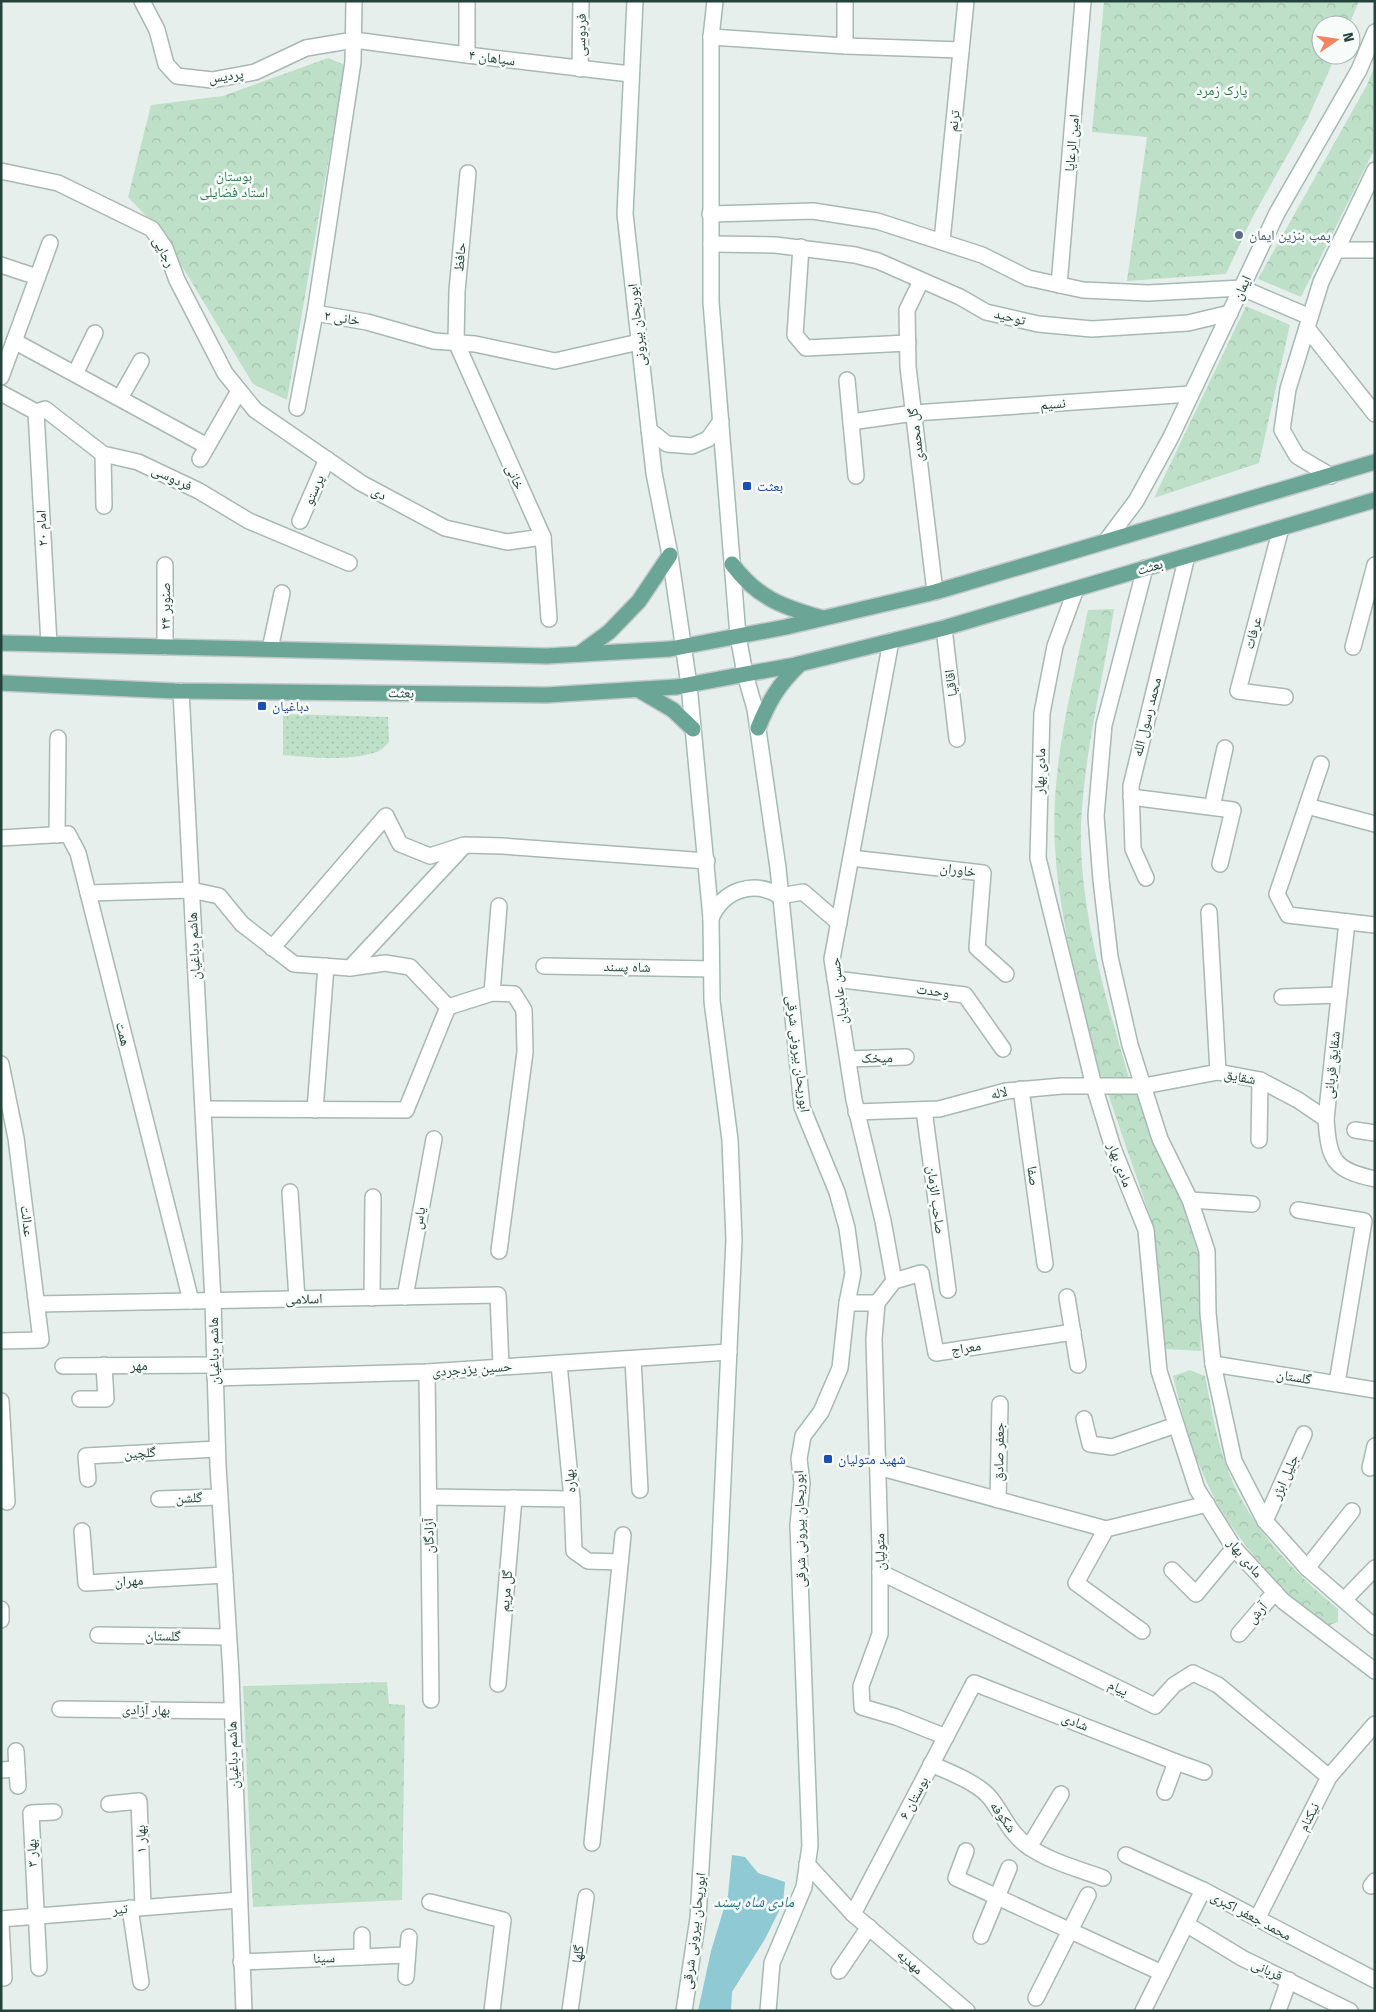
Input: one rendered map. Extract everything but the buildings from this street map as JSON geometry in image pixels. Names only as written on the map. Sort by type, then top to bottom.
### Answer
[{"type":"main road","points":[[1,643],[538,656],[670,649],[823,618],[934,592],[1375,462]]},
{"type":"main road","name":"بعثت","points":[[1,682],[181,691],[546,695],[689,685],[801,663],[944,628],[1375,500]]},
{"type":"main road","points":[[578,654],[608,632],[639,601],[670,555]]},
{"type":"main road","points":[[732,564],[742,578],[760,594],[785,608],[823,618]]},
{"type":"main road","points":[[758,728],[771,698],[782,680],[801,663]]},
{"type":"main road","points":[[637,689],[673,710],[693,729]]},
{"type":"street","name":"پردیس","points":[[142,1],[157,30],[166,64],[177,76],[212,80],[248,73],[306,48],[354,40]]},
{"type":"street","name":"خانی ۲","points":[[354,1],[353,62],[315,313],[367,322],[434,341],[456,342],[555,361],[639,342]]},
{"type":"street","points":[[467,1],[467,56]]},
{"type":"street","name":"فردوسی","points":[[580,69],[581,1]]},
{"type":"street","name":"ابوریحان بیرونی","points":[[634,1],[625,214],[654,473],[670,555],[689,685]]},
{"type":"street","points":[[715,1],[711,37],[711,302],[738,636]]},
{"type":"street","points":[[844,46],[845,1]]},
{"type":"street","name":"ترنم","points":[[942,241],[966,1]]},
{"type":"street","name":"امین الرعایا","points":[[1059,285],[1083,1]]},
{"type":"street","name":"ایمان","points":[[1106,541],[1136,501],[1191,394],[1277,213],[1359,70],[1375,32]]},
{"type":"street","points":[[711,37],[844,46],[961,50]]},
{"type":"street","name":"سپاهان ۴","points":[[354,40],[467,56],[630,74]]},
{"type":"street","points":[[1331,476],[1297,456],[1282,430],[1288,389],[1321,282],[1375,170]]},
{"type":"street","name":"رجایی","points":[[1,171],[58,183],[152,229],[165,248],[177,280],[225,373],[240,391]]},
{"type":"street","name":"حافظ","points":[[456,342],[457,291],[468,173]]},
{"type":"street","points":[[710,214],[813,211],[877,221],[982,255],[1028,278],[1082,290],[1148,293],[1242,288],[1308,323],[1375,414]]},
{"type":"street","points":[[1,377],[50,243]]},
{"type":"street","name":"توحید","points":[[711,244],[801,247],[855,255],[878,261],[960,297],[986,312],[1038,324],[1092,329],[1188,323],[1230,313]]},
{"type":"street","points":[[801,247],[795,336],[806,348],[908,343]]},
{"type":"street","points":[[1337,250],[1375,250]]},
{"type":"street","points":[[1,265],[37,277]]},
{"type":"street","name":"گل محمدی","points":[[921,281],[907,310],[908,343],[934,592]]},
{"type":"street","points":[[297,408],[315,313]]},
{"type":"street","points":[[75,374],[95,333]]},
{"type":"street","points":[[14,341],[207,446]]},
{"type":"street","name":"خانی","points":[[456,342],[542,537],[549,619]]},
{"type":"street","points":[[120,398],[142,361]]},
{"type":"street","points":[[847,380],[856,476]]},
{"type":"street","points":[[200,459],[240,391]]},
{"type":"street","name":"دی","points":[[240,391],[255,410],[361,483],[445,528],[507,542],[542,537]]},
{"type":"street","name":"فردوسی","points":[[1,393],[36,412],[45,410],[103,454],[138,462],[199,491],[249,521],[349,563]]},
{"type":"street","name":"نسیم","points":[[851,422],[914,413],[1191,394]]},
{"type":"street","name":"امام ۲۰","points":[[36,412],[49,644]]},
{"type":"street","points":[[649,430],[668,444],[692,446],[708,439],[721,421]]},
{"type":"street","points":[[103,454],[104,506]]},
{"type":"street","name":"پرستو","points":[[300,521],[327,460]]},
{"type":"street","name":"عرفات","points":[[1280,528],[1238,691],[1285,697]]},
{"type":"street","name":"محمد رسول الله","points":[[1146,878],[1133,849],[1131,786],[1186,556]]},
{"type":"street","name":"صنوبر ۲۴","points":[[165,565],[165,647]]},
{"type":"street","points":[[1353,647],[1375,565]]},
{"type":"street","points":[[1145,568],[1104,725],[1096,816],[1110,957],[1130,1045],[1160,1139],[1190,1200],[1207,1251],[1208,1312],[1213,1364],[1234,1461],[1265,1521],[1307,1568],[1375,1627]]},
{"type":"street","name":"مادی بهار","points":[[1076,589],[1055,646],[1042,713],[1038,858],[1094,1086],[1113,1148],[1146,1230],[1159,1371],[1197,1489],[1234,1548],[1283,1601],[1375,1671]]},
{"type":"street","points":[[270,649],[282,593]]},
{"type":"street","name":"اقاقیا","points":[[944,628],[957,739]]},
{"type":"street","name":"ابوریحان بیرونی شرقی","points":[[738,636],[744,674],[758,728],[780,896],[802,1107],[837,1192],[847,1228],[853,1273],[847,1303],[840,1368],[821,1412],[803,1436],[799,1459],[802,1483],[798,1525],[810,1846],[804,1888],[772,1963],[768,2011]]},
{"type":"street","name":"حسن عابدیان","points":[[891,641],[832,959],[856,1112],[883,1221],[894,1281]]},
{"type":"street","name":"ابوریحان بیرونی شرقی","points":[[684,2011],[698,1918],[734,1240],[730,1140],[712,1001],[710,969],[711,918],[707,861],[689,685]]},
{"type":"street","name":"هاشم دباغیان","points":[[181,691],[213,1301],[217,1449],[232,1711],[240,1962],[244,2011]]},
{"type":"street","points":[[1,838],[58,835],[58,738]]},
{"type":"street","points":[[1212,807],[1225,748]]},
{"type":"street","points":[[1321,764],[1277,894],[1288,916],[1347,922],[1374,922]]},
{"type":"street","points":[[1131,796],[1233,810],[1220,864]]},
{"type":"street","points":[[1307,806],[1375,824]]},
{"type":"street","points":[[272,948],[386,816],[400,844],[430,856],[464,845],[707,861]]},
{"type":"street","name":"همت","points":[[58,835],[68,834],[78,853],[191,1301]]},
{"type":"street","points":[[350,968],[464,845]]},
{"type":"street","name":"خاوران","points":[[851,858],[983,873],[978,948],[1006,974]]},
{"type":"street","points":[[711,918],[721,902],[736,891],[754,887],[772,891],[780,896],[802,892],[839,923]]},
{"type":"street","points":[[88,893],[191,890],[220,896],[242,924],[294,964],[350,968],[385,963],[410,967],[448,1007]]},
{"type":"street","points":[[492,993],[499,906]]},
{"type":"street","points":[[1209,912],[1218,1072]]},
{"type":"street","name":"شقایق قربانی","points":[[1347,922],[1326,1119],[1328,1149],[1338,1166],[1375,1179]]},
{"type":"street","points":[[315,1110],[326,966]]},
{"type":"street","name":"شاه پسند","points":[[544,966],[710,969]]},
{"type":"street","name":"وحدت","points":[[835,979],[964,995],[1002,1049]]},
{"type":"street","points":[[448,1007],[492,993],[514,994],[524,1010],[525,1052],[500,1251]]},
{"type":"street","points":[[1282,997],[1339,995]]},
{"type":"street","points":[[203,1110],[406,1110],[448,1007]]},
{"type":"street","name":"میخک","points":[[848,1058],[906,1057]]},
{"type":"street","name":"عدالت","points":[[1,1064],[16,1138],[42,1340],[1,1341]]},
{"type":"street","name":"شقایق","points":[[1144,1086],[1218,1072],[1260,1080],[1298,1100],[1326,1119]]},
{"type":"street","points":[[1259,1140],[1260,1080]]},
{"type":"street","name":"لاله","points":[[856,1112],[939,1109],[1006,1091],[1021,1089],[1144,1086]]},
{"type":"street","name":"صفا","points":[[1021,1089],[1045,1264]]},
{"type":"street","name":"صاحب الزمان","points":[[924,1110],[948,1290]]},
{"type":"street","points":[[1355,1130],[1375,1133]]},
{"type":"street","name":"یاس","points":[[405,1297],[434,1139]]},
{"type":"street","points":[[290,1192],[297,1298]]},
{"type":"street","points":[[372,1298],[373,1197]]},
{"type":"street","points":[[1190,1200],[1252,1204]]},
{"type":"street","points":[[1298,1210],[1364,1221],[1337,1383]]},
{"type":"street","name":"معراج","points":[[894,1281],[920,1273],[936,1353],[1073,1332]]},
{"type":"street","points":[[847,1303],[877,1303],[894,1281]]},
{"type":"street","name":"اسلامی","points":[[37,1304],[498,1295],[501,1368]]},
{"type":"street","points":[[1068,1296],[1078,1365]]},
{"type":"street","name":"متولیان","points":[[877,1303],[874,1339],[880,1634],[861,1686],[862,1707],[896,1717],[946,1736]]},
{"type":"street","name":"حسین یزدجردی","points":[[215,1371],[427,1372],[729,1352]]},
{"type":"street","points":[[633,1359],[640,1490]]},
{"type":"street","name":"بهاره","points":[[558,1364],[572,1500],[574,1550],[588,1561],[620,1562]]},
{"type":"street","name":"گلستان","points":[[1213,1364],[1375,1390]]},
{"type":"street","points":[[80,1398],[106,1399],[104,1365]]},
{"type":"street","name":"مهر","points":[[63,1366],[104,1365],[215,1371]]},
{"type":"street","name":"آزادگان","points":[[427,1372],[431,1700]]},
{"type":"street","points":[[1,1401],[7,1502]]},
{"type":"street","name":"جعفر صادق","points":[[998,1500],[1000,1404]]},
{"type":"street","points":[[1084,1419],[1090,1444],[1112,1447],[1176,1425]]},
{"type":"street","name":"جلیل ابژر","points":[[1265,1521],[1304,1434]]},
{"type":"street","points":[[1370,1468],[1375,1446]]},
{"type":"street","name":"گلچین","points":[[88,1479],[86,1456],[217,1449]]},
{"type":"street","points":[[878,1467],[1106,1529],[1207,1504]]},
{"type":"street","name":"گلشن","points":[[159,1500],[220,1497]]},
{"type":"street","points":[[429,1497],[572,1500]]},
{"type":"street","name":"گل مریم","points":[[498,1684],[514,1498]]},
{"type":"street","points":[[1307,1568],[1352,1511]]},
{"type":"street","points":[[1106,1529],[1076,1583],[1142,1631]]},
{"type":"street","name":"مهران","points":[[82,1531],[86,1583],[224,1575]]},
{"type":"street","points":[[592,1843],[623,1535]]},
{"type":"street","points":[[1172,1570],[1196,1594],[1234,1548]]},
{"type":"street","points":[[1344,1600],[1375,1568]]},
{"type":"street","name":"پیام","points":[[880,1572],[1155,1706],[1174,1686],[1192,1673],[1218,1685],[1329,1777]]},
{"type":"street","name":"آرش","points":[[1239,1634],[1275,1592]]},
{"type":"street","points":[[1,1609],[1,1620]]},
{"type":"street","name":"گلستان","points":[[98,1635],[228,1637]]},
{"type":"street","name":"بوستان ۶","points":[[853,1914],[974,1683]]},
{"type":"street","name":"شادی","points":[[974,1683],[1204,1772]]},
{"type":"street","name":"بهار آزادی","points":[[60,1709],[232,1711]]},
{"type":"street","name":"نیکنام","points":[[1257,1919],[1329,1777],[1375,1724]]},
{"type":"street","points":[[16,1751],[18,1786]]},
{"type":"street","points":[[1165,1792],[1176,1762]]},
{"type":"street","name":"شکوفه","points":[[932,1764],[961,1776],[990,1797],[1008,1828],[1029,1847],[1058,1862],[1104,1878]]},
{"type":"street","points":[[1,1770],[17,1769]]},
{"type":"street","points":[[1029,1847],[1062,1794]]},
{"type":"street","name":"بهار ۱","points":[[109,1804],[140,1800],[137,1908]]},
{"type":"street","name":"بهار ۳","points":[[34,1916],[30,1813],[54,1812]]},
{"type":"street","points":[[966,1851],[956,1878],[1162,1974]]},
{"type":"street","name":"محمد جعفر اکبری","points":[[1126,1855],[1203,1890],[1375,1980]]},
{"type":"street","name":"مهدیه","points":[[807,1864],[853,1914],[967,2011]]},
{"type":"street","points":[[981,1936],[1008,1868]]},
{"type":"street","points":[[1143,2011],[1203,1890]]},
{"type":"street","points":[[1036,1998],[1088,1895]]},
{"type":"street","name":"گلها","points":[[570,2011],[586,1897]]},
{"type":"street","name":"تیر","points":[[1,1919],[239,1900]]},
{"type":"street","points":[[430,1902],[504,1920],[492,2011]]},
{"type":"street","points":[[137,1908],[141,1982]]},
{"type":"street","points":[[34,1916],[39,1968]]},
{"type":"street","points":[[1,1924],[4,1978]]},
{"type":"street","name":"قربانی","points":[[1186,1924],[1242,1958],[1350,2011]]},
{"type":"street","points":[[839,1971],[869,1927]]},
{"type":"street","points":[[362,1935],[362,1957]]},
{"type":"street","points":[[406,1977],[409,1937]]},
{"type":"street","name":"سینا","points":[[240,1962],[408,1955]]},
{"type":"street","points":[[1278,2011],[1290,1980]]},
{"type":"green space","name":"پارک زمرد","points":[[1104,1],[1359,1],[1353,15],[1311,15],[1311,65],[1332,65],[1307,120],[1251,220],[1226,274],[1127,281],[1147,137],[1092,132]]},
{"type":"green space","name":"بوستان استاد فضایلی","points":[[328,58],[345,65],[287,400],[253,384],[185,271],[148,218],[128,197],[151,105],[223,96]]},
{"type":"green space","points":[[1375,65],[1375,148],[1301,297],[1258,279],[1367,85]]},
{"type":"green space","points":[[1246,306],[1290,325],[1259,463],[1154,498]]},
{"type":"green space","points":[[1114,609],[1094,717],[1086,771],[1081,826],[1084,889],[1089,921],[1103,985],[1129,1078],[1101,1078],[1061,905],[1057,876],[1054,817],[1059,757],[1069,698],[1088,610]]},
{"type":"green space","points":[[283,714],[388,717],[389,742],[377,752],[354,757],[318,758],[283,755]]},
{"type":"green space","points":[[1138,1092],[1152,1141],[1182,1203],[1198,1253],[1201,1351],[1165,1349],[1153,1225],[1108,1094]]},
{"type":"green space","points":[[1190,1370],[1205,1376],[1222,1454],[1235,1487],[1246,1507],[1272,1545],[1287,1562],[1338,1609],[1338,1622],[1319,1629],[1254,1556],[1223,1514],[1196,1456],[1173,1376]]},
{"type":"green space","points":[[387,1682],[389,1704],[405,1705],[402,1900],[253,1907],[243,1686]]},
{"type":"water","name":"مادی شاه پسند","points":[[732,1855],[745,1857],[758,1873],[785,1882],[783,1903],[765,1939],[732,1992],[731,2011],[698,2011],[711,1951],[728,1895]]},
{"type":"place","name":"پمپ بنزین ایمان","points":[[1239,235]]},
{"type":"place","name":"بعثت","points":[[747,486]]},
{"type":"place","name":"دباغیان","points":[[262,706]]},
{"type":"place","name":"شهید متولیان","points":[[828,1459]]}]
